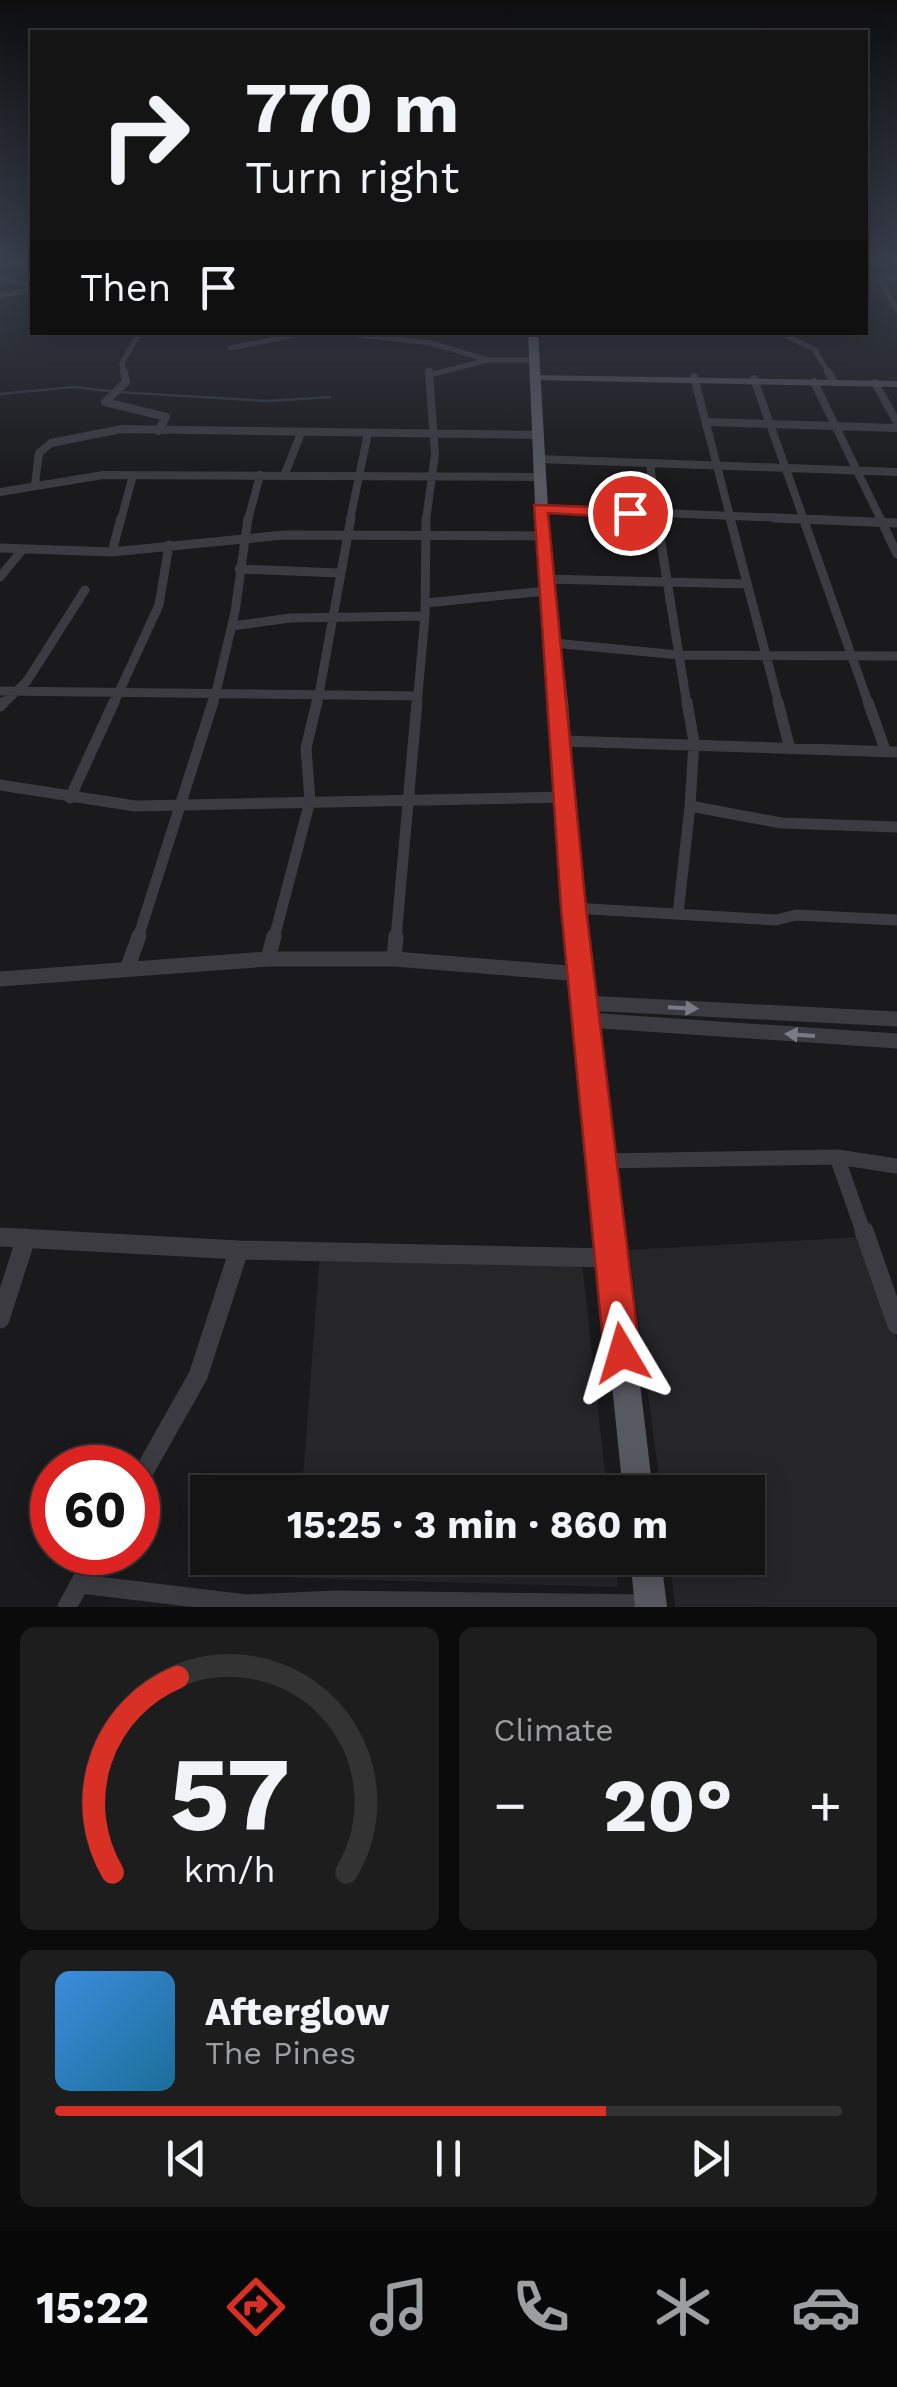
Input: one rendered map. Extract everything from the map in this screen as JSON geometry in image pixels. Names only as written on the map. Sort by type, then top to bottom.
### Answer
[{"type":"main road","points":[[533,335],[541,520],[574,908],[636,1475]]},
{"type":"main road","points":[[648,1575],[651,1606]]},
{"type":"street","points":[[138,335],[122,362],[126,382],[105,402],[166,417],[158,431]]},
{"type":"street","points":[[230,348],[296,335]]},
{"type":"street","points":[[359,335],[432,343],[532,368],[620,378],[876,385]]},
{"type":"street","points":[[784,335],[814,349],[834,382]]},
{"type":"street","points":[[394,959],[412,798],[416,696],[426,603],[430,476],[435,454],[430,372],[488,360]]},
{"type":"street","points":[[696,379],[790,749]]},
{"type":"street","points":[[562,741],[694,742],[892,752],[851,657],[808,523],[756,382]]},
{"type":"street","points":[[816,384],[897,386]]},
{"type":"street","points":[[816,384],[897,554]]},
{"type":"street","points":[[708,422],[897,425],[876,385]]},
{"type":"street","points":[[35,484],[39,453],[51,443],[122,429],[538,435]]},
{"type":"street","points":[[284,476],[301,432]]},
{"type":"street","points":[[268,958],[310,800],[306,748],[329,656],[330,618],[368,433]]},
{"type":"street","points":[[650,463],[665,582],[694,742],[678,914]]},
{"type":"street","points":[[0,479],[2,491],[133,475],[430,476],[650,463],[897,472]]},
{"type":"street","points":[[112,552],[133,475]]},
{"type":"street","points":[[128,969],[215,695],[232,626],[243,536],[260,475]]},
{"type":"street","points":[[0,548],[112,552],[243,536],[429,534],[541,520],[658,517],[897,526]]},
{"type":"street","points":[[70,798],[158,605],[169,545]]},
{"type":"street","points":[[0,578],[23,549]]},
{"type":"street","points":[[239,569],[339,573]]},
{"type":"street","points":[[426,603],[546,585],[746,584]]},
{"type":"street","points":[[0,706],[28,682],[85,590]]},
{"type":"street","points":[[232,626],[290,618],[425,616]]},
{"type":"street","points":[[553,642],[679,655],[897,656]]},
{"type":"street","points":[[0,691],[416,696]]},
{"type":"street","points":[[0,785],[70,798],[182,806],[310,800],[567,798]]},
{"type":"street","points":[[690,806],[781,824],[897,827]]},
{"type":"street","points":[[574,908],[776,920],[796,915],[897,920]]},
{"type":"street","points":[[0,979],[268,958],[394,959],[581,974]]},
{"type":"street","points":[[586,1012],[897,1019]]},
{"type":"street","points":[[586,1012],[897,1042]]},
{"type":"street","points":[[838,1158],[897,1325]]},
{"type":"street","points":[[600,1161],[838,1158],[897,1166]]},
{"type":"street","points":[[0,1238],[239,1250],[611,1258]]},
{"type":"street","points":[[0,1319],[26,1238]]},
{"type":"street","points":[[159,1445],[198,1376],[239,1250]]},
{"type":"street","points":[[67,1607],[86,1575]]},
{"type":"street","points":[[81,1584],[246,1606],[651,1606]]},
{"type":"shaded area","points":[[863,1237],[897,1340],[897,1607],[675,1607],[671,1575],[765,1575],[765,1475],[659,1475],[629,1250]]},
{"type":"shaded area","points":[[320,1252],[582,1262],[605,1475],[303,1475]]},
{"type":"shaded area","points":[[617,1575],[618,1587],[295,1578]]},
{"type":"waterway","points":[[0,394],[74,387],[109,391]]},
{"type":"waterway","points":[[117,392],[268,401],[330,397]]},
{"type":"route","points":[[622,1353],[574,908],[560,702],[540,508],[630,513]]}]
